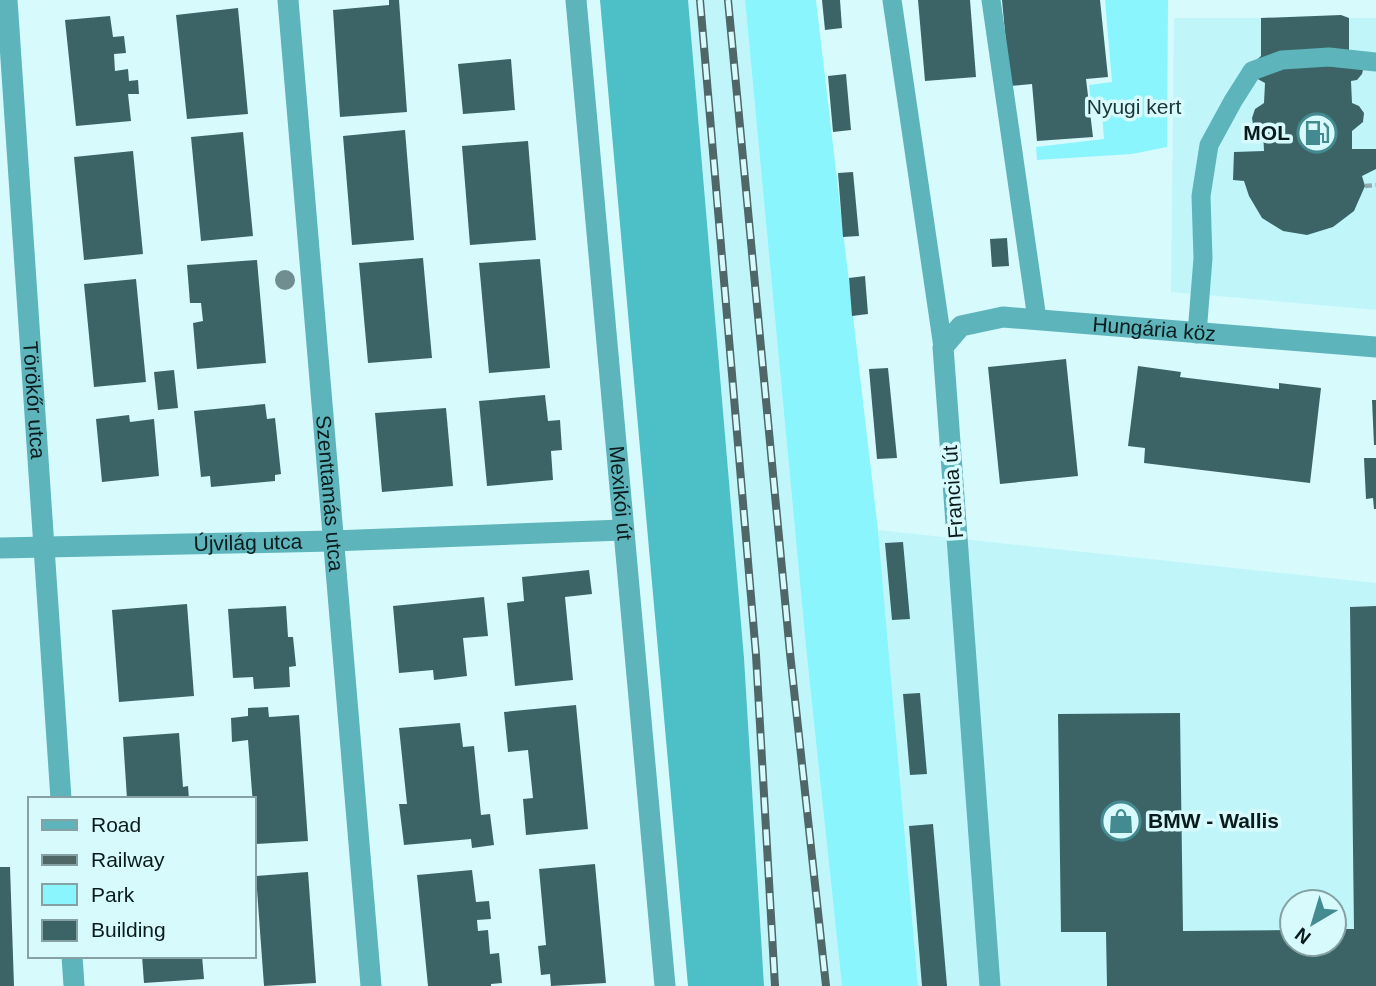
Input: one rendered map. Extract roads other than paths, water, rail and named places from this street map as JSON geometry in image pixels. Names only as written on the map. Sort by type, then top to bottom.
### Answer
[{"type":"street","name":"Törökőr utca","points":[[7,0],[61,797]]},
{"type":"street","name":"Szenttamás utca","points":[[288,0],[371,986]]},
{"type":"street","name":"Mexikói út","points":[[576,0],[665,986]]},
{"type":"street","name":"Hungária köz","points":[[943,347],[961,326],[1003,317],[1376,347]]},
{"type":"street","name":"Francia út","points":[[943,347],[990,986]]},
{"type":"street","name":"Újvilág utca","points":[[0,548],[332,541],[624,530]]},
{"type":"street","points":[[72,958],[74,986]]},
{"type":"lane","name":"Francia út","points":[[892,0],[943,347]]},
{"type":"lane","points":[[991,0],[1037,319]]},
{"type":"lane","points":[[1197,334],[1203,258],[1201,195],[1209,145],[1252,71],[1282,60],[1329,57],[1376,61]]},
{"type":"railway","points":[[700,0],[756,655],[775,986]]},
{"type":"railway","points":[[728,0],[790,653],[826,986]]},
{"type":"place","name":"MOL","points":[[1317,133]]},
{"type":"place","name":"BMW - Wallis","points":[[1121,821]]},
{"type":"park label","name":"Nyugi kert","points":[[1134,107]]}]
